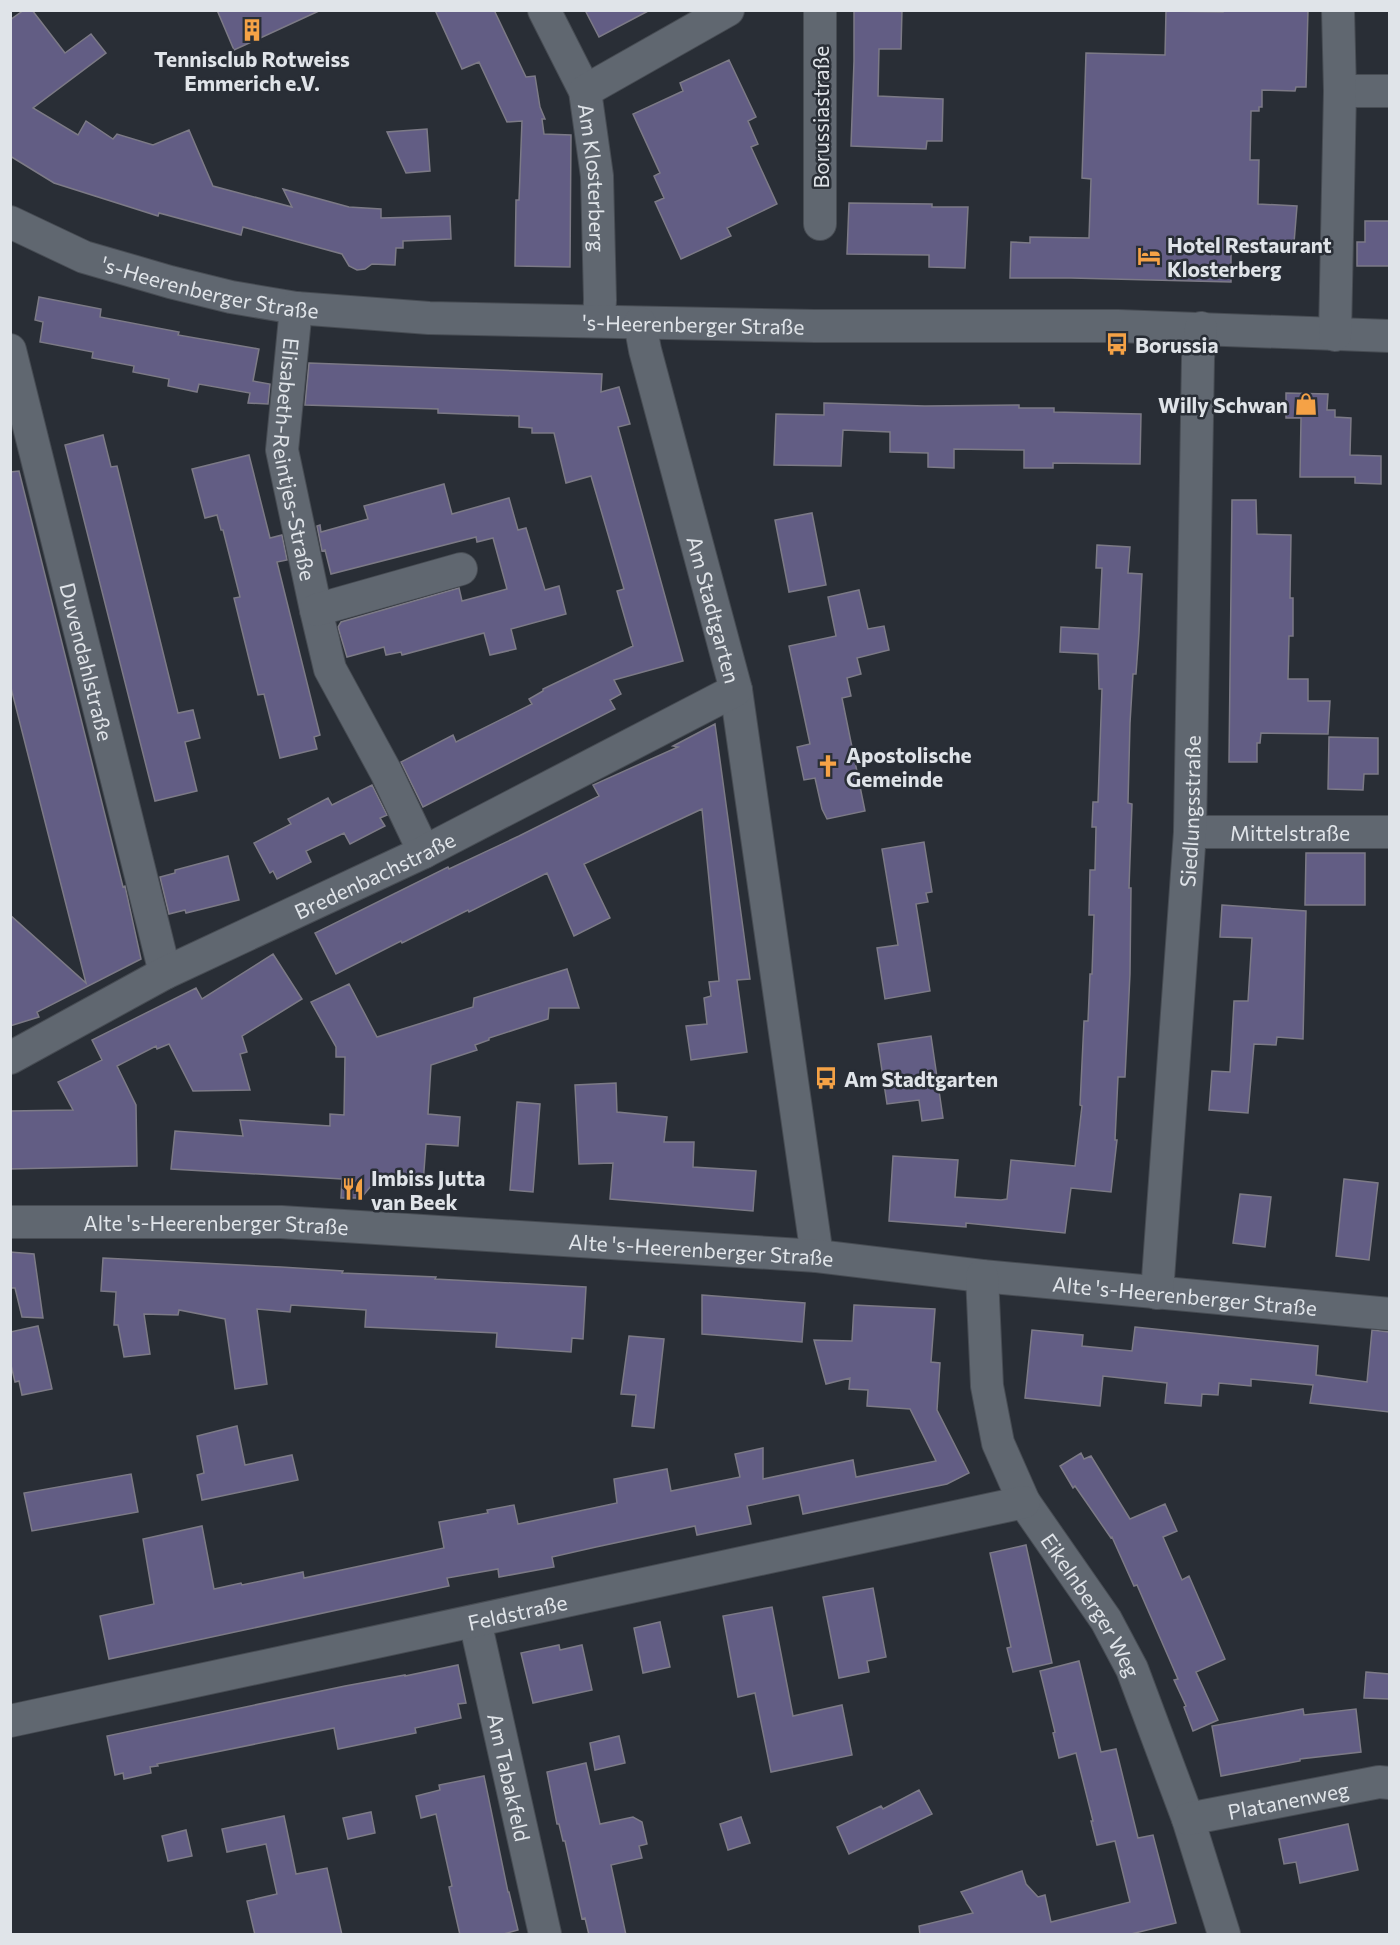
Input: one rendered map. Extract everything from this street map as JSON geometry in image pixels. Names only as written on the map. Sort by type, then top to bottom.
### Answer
[{"type":"street","points":[[544,10],[585,91]]},
{"type":"street","name":"Am Klosterberg","points":[[599,321],[597,176],[585,91],[728,10]]},
{"type":"street","name":"Borussiastraße","points":[[820,10],[820,224]]},
{"type":"street","points":[[1335,335],[1340,91],[1338,10]]},
{"type":"street","points":[[1340,91],[1389,91]]},
{"type":"street","name":"'s-Heerenberger Straße","points":[[12,229],[84,257],[148,276],[231,297],[296,308],[429,318],[815,326],[1201,328],[1389,336]]},
{"type":"street","name":"Elisabeth-Reintjes-Straße","points":[[296,308],[282,450],[316,610],[330,669],[386,772],[424,852]]},
{"type":"street","name":"Am Stadtgarten","points":[[640,322],[645,350],[736,690],[817,1256]]},
{"type":"street","name":"Siedlungsstraße","points":[[1157,1293],[1190,832],[1198,370],[1201,328]]},
{"type":"street","name":"Duvendahlstraße","points":[[10,350],[165,973]]},
{"type":"street","name":"Elisabeth-Reintjes-Straße","points":[[316,610],[461,570]]},
{"type":"street","name":"Bredenbachstraße","points":[[10,1058],[165,973],[424,852],[736,690]]},
{"type":"street","name":"Mittelstraße","points":[[1190,832],[1389,832]]},
{"type":"street","name":"Alte 's-Heerenberger Straße","points":[[10,1222],[281,1222],[817,1256],[1157,1293],[1389,1314]]},
{"type":"street","name":"Eikelnberger Weg","points":[[982,1275],[987,1386],[998,1443],[1024,1502],[1106,1620],[1132,1669],[1188,1818],[1224,1935]]},
{"type":"street","name":"Feldstraße","points":[[10,1721],[1024,1502]]},
{"type":"street","name":"Am Tabakfeld","points":[[474,1622],[545,1935]]},
{"type":"street","name":"Platanenweg","points":[[1188,1818],[1379,1782],[1389,1783]]},
{"type":"building","points":[[24,10],[32,10],[65,53],[91,34],[106,53],[33,108],[78,135],[86,121],[113,139],[117,134],[153,145],[189,130],[213,186],[292,207],[283,189],[349,207],[381,209],[381,218],[450,216],[451,239],[403,241],[403,248],[396,248],[395,265],[372,264],[365,269],[357,270],[349,266],[342,254],[243,227],[241,235],[159,213],[158,216],[54,183],[10,156],[10,20]]},
{"type":"building","name":"Tennisclub Rotweiss Emmerich e.V.","points":[[217,10],[321,10],[234,50]]},
{"type":"building","points":[[435,10],[494,10],[526,77],[535,76],[540,107],[545,119],[542,119],[544,134],[571,135],[570,267],[515,266],[516,200],[519,200],[522,121],[507,122],[479,62],[462,69]]},
{"type":"building","points":[[585,10],[650,10],[599,37]]},
{"type":"building","points":[[854,10],[902,10],[901,49],[879,49],[878,96],[943,99],[942,141],[927,141],[926,149],[851,146]]},
{"type":"building","points":[[1223,10],[1308,10],[1306,87],[1296,87],[1295,91],[1262,90],[1262,107],[1259,107],[1259,111],[1251,111],[1250,160],[1259,160],[1258,204],[1297,206],[1294,243],[1231,245],[1231,282],[1010,278],[1011,242],[1030,243],[1030,237],[1089,238],[1091,179],[1082,178],[1086,53],[1165,55],[1166,11],[1223,12]]},
{"type":"building","points":[[729,60],[756,117],[748,121],[758,144],[751,147],[777,204],[727,228],[731,236],[681,259],[655,202],[664,198],[654,176],[660,173],[633,114],[683,91],[680,83]]},
{"type":"building","points":[[427,129],[430,171],[406,173],[387,132]]},
{"type":"building","points":[[849,203],[968,207],[965,268],[929,267],[929,255],[847,254]]},
{"type":"building","points":[[1365,221],[1389,221],[1389,266],[1357,266],[1357,242],[1365,242]]},
{"type":"building","points":[[39,297],[101,309],[100,317],[179,332],[178,335],[259,349],[253,381],[270,384],[268,404],[248,403],[250,393],[199,384],[197,392],[168,386],[169,379],[133,372],[134,366],[92,358],[93,352],[40,342],[43,322],[35,320]]},
{"type":"building","points":[[309,363],[602,374],[601,392],[619,387],[630,424],[618,427],[683,661],[614,680],[621,694],[610,700],[615,709],[423,807],[401,762],[453,735],[456,742],[532,704],[529,699],[543,689],[633,646],[617,591],[624,589],[591,476],[566,483],[554,433],[532,433],[532,428],[519,427],[519,416],[438,413],[438,409],[305,405]]},
{"type":"building","points":[[1286,393],[1328,394],[1327,410],[1335,410],[1335,417],[1351,418],[1350,455],[1381,456],[1381,484],[1355,483],[1355,477],[1300,477],[1301,418],[1286,418]]},
{"type":"building","points":[[824,403],[925,406],[1019,405],[1019,408],[1054,408],[1054,412],[1141,414],[1140,464],[1053,463],[1053,468],[1024,468],[1024,450],[954,449],[954,468],[928,467],[928,453],[890,452],[890,432],[843,430],[841,466],[774,465],[776,414],[824,415]]},
{"type":"building","points":[[103,435],[111,467],[117,466],[178,713],[193,710],[200,738],[185,742],[197,791],[155,801],[65,445]]},
{"type":"building","points":[[249,455],[270,538],[282,535],[287,560],[277,562],[320,735],[314,737],[317,749],[280,758],[264,694],[258,695],[234,598],[240,597],[223,530],[221,530],[217,515],[205,518],[192,469]]},
{"type":"building","points":[[19,471],[123,887],[125,886],[141,959],[37,1012],[39,1017],[10,1026],[10,915],[86,983],[10,684],[10,472]]},
{"type":"building","points":[[444,484],[452,514],[509,498],[518,530],[526,528],[545,590],[559,586],[566,614],[511,629],[516,649],[490,655],[484,633],[402,655],[401,652],[386,655],[384,647],[347,657],[338,627],[341,622],[459,588],[462,601],[507,589],[493,538],[477,542],[476,537],[331,574],[325,550],[322,551],[317,526],[320,525],[321,532],[368,519],[364,506]]},
{"type":"building","points":[[1232,500],[1256,500],[1257,534],[1291,535],[1290,598],[1293,598],[1293,636],[1289,636],[1288,679],[1308,679],[1308,701],[1330,701],[1328,734],[1261,733],[1260,743],[1257,743],[1257,762],[1229,762]]},
{"type":"building","points":[[812,513],[826,585],[789,592],[775,520]]},
{"type":"building","points":[[1097,545],[1130,547],[1128,573],[1142,574],[1136,674],[1133,674],[1130,723],[1128,803],[1132,804],[1129,888],[1131,888],[1130,974],[1125,1077],[1118,1077],[1115,1140],[1117,1140],[1111,1192],[1071,1188],[1065,1233],[966,1223],[966,1227],[889,1221],[893,1156],[958,1160],[955,1197],[1001,1200],[1007,1199],[1011,1160],[1075,1166],[1082,1106],[1080,1105],[1084,1021],[1088,1021],[1090,974],[1092,974],[1094,915],[1089,915],[1090,870],[1095,870],[1096,827],[1092,827],[1093,802],[1098,802],[1102,689],[1099,689],[1098,654],[1060,652],[1061,627],[1099,629],[1102,568],[1096,568]]},
{"type":"building","points":[[859,590],[868,629],[884,626],[889,650],[857,658],[861,674],[847,678],[851,696],[842,698],[865,811],[827,819],[822,809],[815,778],[804,780],[797,747],[810,744],[789,646],[836,636],[828,597]]},
{"type":"building","points":[[715,724],[750,979],[737,980],[747,1052],[691,1060],[686,1026],[707,1024],[704,998],[711,996],[709,982],[719,981],[702,809],[584,864],[610,918],[574,936],[547,873],[336,974],[315,933],[599,796],[593,785],[678,747],[673,746]]},
{"type":"building","points":[[1329,737],[1378,738],[1378,774],[1364,774],[1363,790],[1328,789]]},
{"type":"building","points":[[372,785],[387,815],[380,818],[385,826],[350,844],[344,833],[306,851],[311,862],[277,879],[273,871],[270,873],[254,843],[291,824],[288,819],[328,798],[332,805]]},
{"type":"building","points":[[924,842],[932,892],[926,893],[928,902],[916,904],[930,991],[885,999],[877,948],[898,945],[882,849]]},
{"type":"building","points":[[1306,853],[1365,853],[1365,905],[1305,905]]},
{"type":"building","points":[[228,856],[239,900],[186,913],[185,910],[169,914],[160,877],[175,873],[175,870]]},
{"type":"building","points":[[1222,905],[1306,911],[1303,1039],[1277,1037],[1276,1045],[1254,1044],[1248,1113],[1209,1110],[1212,1071],[1230,1072],[1234,1001],[1248,1001],[1252,938],[1220,937]]},
{"type":"building","points":[[273,954],[302,999],[242,1036],[247,1052],[240,1054],[250,1090],[193,1091],[169,1044],[157,1049],[156,1046],[117,1066],[136,1105],[137,1166],[10,1169],[10,1111],[73,1110],[58,1082],[102,1060],[92,1040],[196,988],[202,999]]},
{"type":"building","points":[[567,969],[579,1008],[549,1008],[548,1019],[489,1038],[475,1045],[477,1050],[431,1065],[428,1114],[460,1117],[458,1146],[426,1144],[423,1184],[376,1180],[361,1198],[341,1198],[342,1179],[171,1169],[175,1131],[243,1136],[240,1120],[330,1126],[330,1114],[344,1115],[345,1057],[336,1057],[336,1047],[311,1002],[349,984],[377,1037],[473,1007],[474,998]]},
{"type":"building","points":[[931,1036],[943,1118],[922,1121],[919,1100],[887,1104],[878,1044]]},
{"type":"building","points":[[616,1083],[617,1112],[667,1117],[664,1142],[694,1142],[693,1167],[756,1171],[753,1211],[610,1199],[613,1163],[579,1164],[575,1085]]},
{"type":"building","points":[[517,1102],[540,1104],[533,1192],[510,1190]]},
{"type":"building","points":[[1344,1179],[1378,1183],[1369,1260],[1336,1256]]},
{"type":"building","points":[[1240,1194],[1271,1197],[1265,1247],[1233,1243]]},
{"type":"building","points":[[10,1252],[34,1254],[43,1318],[22,1317],[15,1288],[10,1288]]},
{"type":"building","points":[[103,1258],[586,1287],[583,1339],[572,1338],[571,1352],[496,1347],[497,1333],[365,1327],[366,1310],[291,1305],[290,1312],[257,1309],[267,1384],[235,1389],[225,1319],[179,1310],[178,1315],[144,1314],[150,1354],[124,1357],[118,1325],[114,1325],[116,1292],[101,1291]]},
{"type":"building","points":[[702,1295],[805,1303],[802,1342],[702,1334]]},
{"type":"building","points":[[854,1305],[935,1309],[931,1362],[940,1363],[937,1410],[969,1473],[947,1484],[803,1514],[799,1495],[747,1506],[751,1524],[697,1535],[695,1526],[552,1557],[554,1567],[499,1577],[498,1569],[447,1578],[449,1586],[109,1659],[100,1616],[154,1604],[143,1539],[202,1526],[214,1589],[303,1572],[304,1578],[444,1548],[439,1522],[488,1513],[487,1510],[514,1505],[518,1524],[617,1503],[614,1479],[667,1469],[671,1491],[740,1477],[735,1454],[763,1448],[763,1479],[853,1460],[856,1477],[936,1461],[910,1409],[867,1406],[868,1390],[849,1389],[850,1378],[826,1384],[814,1340],[852,1341]]},
{"type":"building","points":[[38,1326],[52,1389],[22,1395],[19,1381],[15,1382],[10,1361],[10,1332]]},
{"type":"building","points":[[1135,1327],[1318,1346],[1316,1375],[1367,1382],[1372,1330],[1389,1332],[1389,1412],[1310,1403],[1313,1385],[1251,1379],[1251,1386],[1219,1383],[1218,1395],[1202,1394],[1201,1406],[1165,1403],[1167,1383],[1103,1376],[1100,1406],[1025,1398],[1032,1330],[1083,1335],[1082,1346],[1132,1351]]},
{"type":"building","points":[[629,1336],[664,1339],[654,1428],[632,1426],[636,1395],[621,1394]]},
{"type":"building","points":[[237,1426],[245,1465],[292,1455],[298,1480],[202,1500],[197,1475],[204,1473],[197,1436]]},
{"type":"building","points":[[1081,1453],[1084,1459],[1091,1456],[1130,1519],[1165,1504],[1177,1531],[1163,1537],[1182,1580],[1189,1576],[1225,1659],[1196,1672],[1218,1720],[1193,1731],[1184,1707],[1186,1706],[1174,1680],[1178,1679],[1137,1585],[1134,1586],[1112,1537],[1075,1486],[1073,1488],[1060,1466]]},
{"type":"building","points":[[131,1474],[138,1512],[32,1531],[24,1493]]},
{"type":"building","points":[[1026,1545],[1052,1663],[1013,1672],[1007,1648],[1011,1647],[990,1553]]},
{"type":"building","points":[[873,1588],[886,1657],[867,1661],[869,1672],[839,1678],[823,1597]]},
{"type":"building","points":[[772,1607],[793,1716],[842,1705],[852,1755],[771,1772],[755,1693],[738,1697],[723,1616]]},
{"type":"building","points":[[660,1622],[670,1667],[643,1673],[634,1628]]},
{"type":"building","points":[[559,1645],[560,1650],[582,1645],[592,1690],[533,1703],[521,1653]]},
{"type":"building","points":[[1079,1661],[1101,1752],[1116,1749],[1138,1838],[1153,1835],[1176,1923],[1127,1935],[920,1935],[919,1926],[973,1913],[961,1892],[1022,1871],[1026,1884],[1038,1897],[1045,1895],[1051,1922],[1130,1902],[1115,1841],[1097,1845],[1076,1753],[1059,1758],[1053,1733],[1055,1732],[1040,1671]]},
{"type":"building","points":[[458,1665],[466,1703],[458,1704],[461,1718],[415,1728],[416,1733],[338,1749],[334,1728],[157,1764],[158,1766],[150,1767],[151,1773],[124,1779],[123,1773],[115,1775],[107,1736],[345,1686]]},
{"type":"building","points":[[1366,1672],[1389,1674],[1389,1699],[1364,1698]]},
{"type":"building","points":[[1303,1709],[1304,1715],[1356,1709],[1361,1752],[1300,1759],[1300,1761],[1221,1776],[1212,1726]]},
{"type":"building","points":[[619,1736],[625,1763],[595,1770],[590,1743]]},
{"type":"building","points":[[586,1763],[600,1824],[633,1817],[642,1822],[647,1844],[639,1846],[642,1858],[611,1865],[626,1935],[589,1935],[585,1918],[582,1919],[565,1841],[563,1841],[559,1824],[557,1824],[547,1772]]},
{"type":"building","points":[[484,1776],[518,1930],[500,1935],[460,1935],[436,1814],[421,1818],[416,1796],[440,1790],[439,1785]]},
{"type":"building","points":[[919,1790],[932,1814],[849,1854],[837,1827],[881,1806],[883,1809]]},
{"type":"building","points":[[371,1812],[375,1833],[348,1839],[343,1818]]},
{"type":"building","points":[[284,1816],[296,1874],[327,1868],[342,1935],[255,1935],[247,1901],[277,1894],[266,1844],[227,1852],[222,1829]]},
{"type":"building","points":[[741,1817],[750,1843],[728,1850],[720,1824]]},
{"type":"building","points":[[1348,1824],[1358,1870],[1300,1883],[1296,1862],[1284,1864],[1279,1839]]},
{"type":"building","points":[[186,1830],[192,1856],[168,1861],[162,1836]]},
{"type":"place","name":"Tennisclub Rotweiss Emmerich e.V.","points":[[252,30]]},
{"type":"place","name":"Hotel Restaurant Klosterberg","points":[[1149,256]]},
{"type":"place","name":"Borussia","points":[[1117,344]]},
{"type":"place","name":"Willy Schwan","points":[[1306,404]]},
{"type":"place","name":"Apostolische Gemeinde","points":[[828,766]]},
{"type":"place","name":"Am Stadtgarten","points":[[826,1078]]},
{"type":"place","name":"Imbiss Jutta van Beek","points":[[353,1189]]}]
